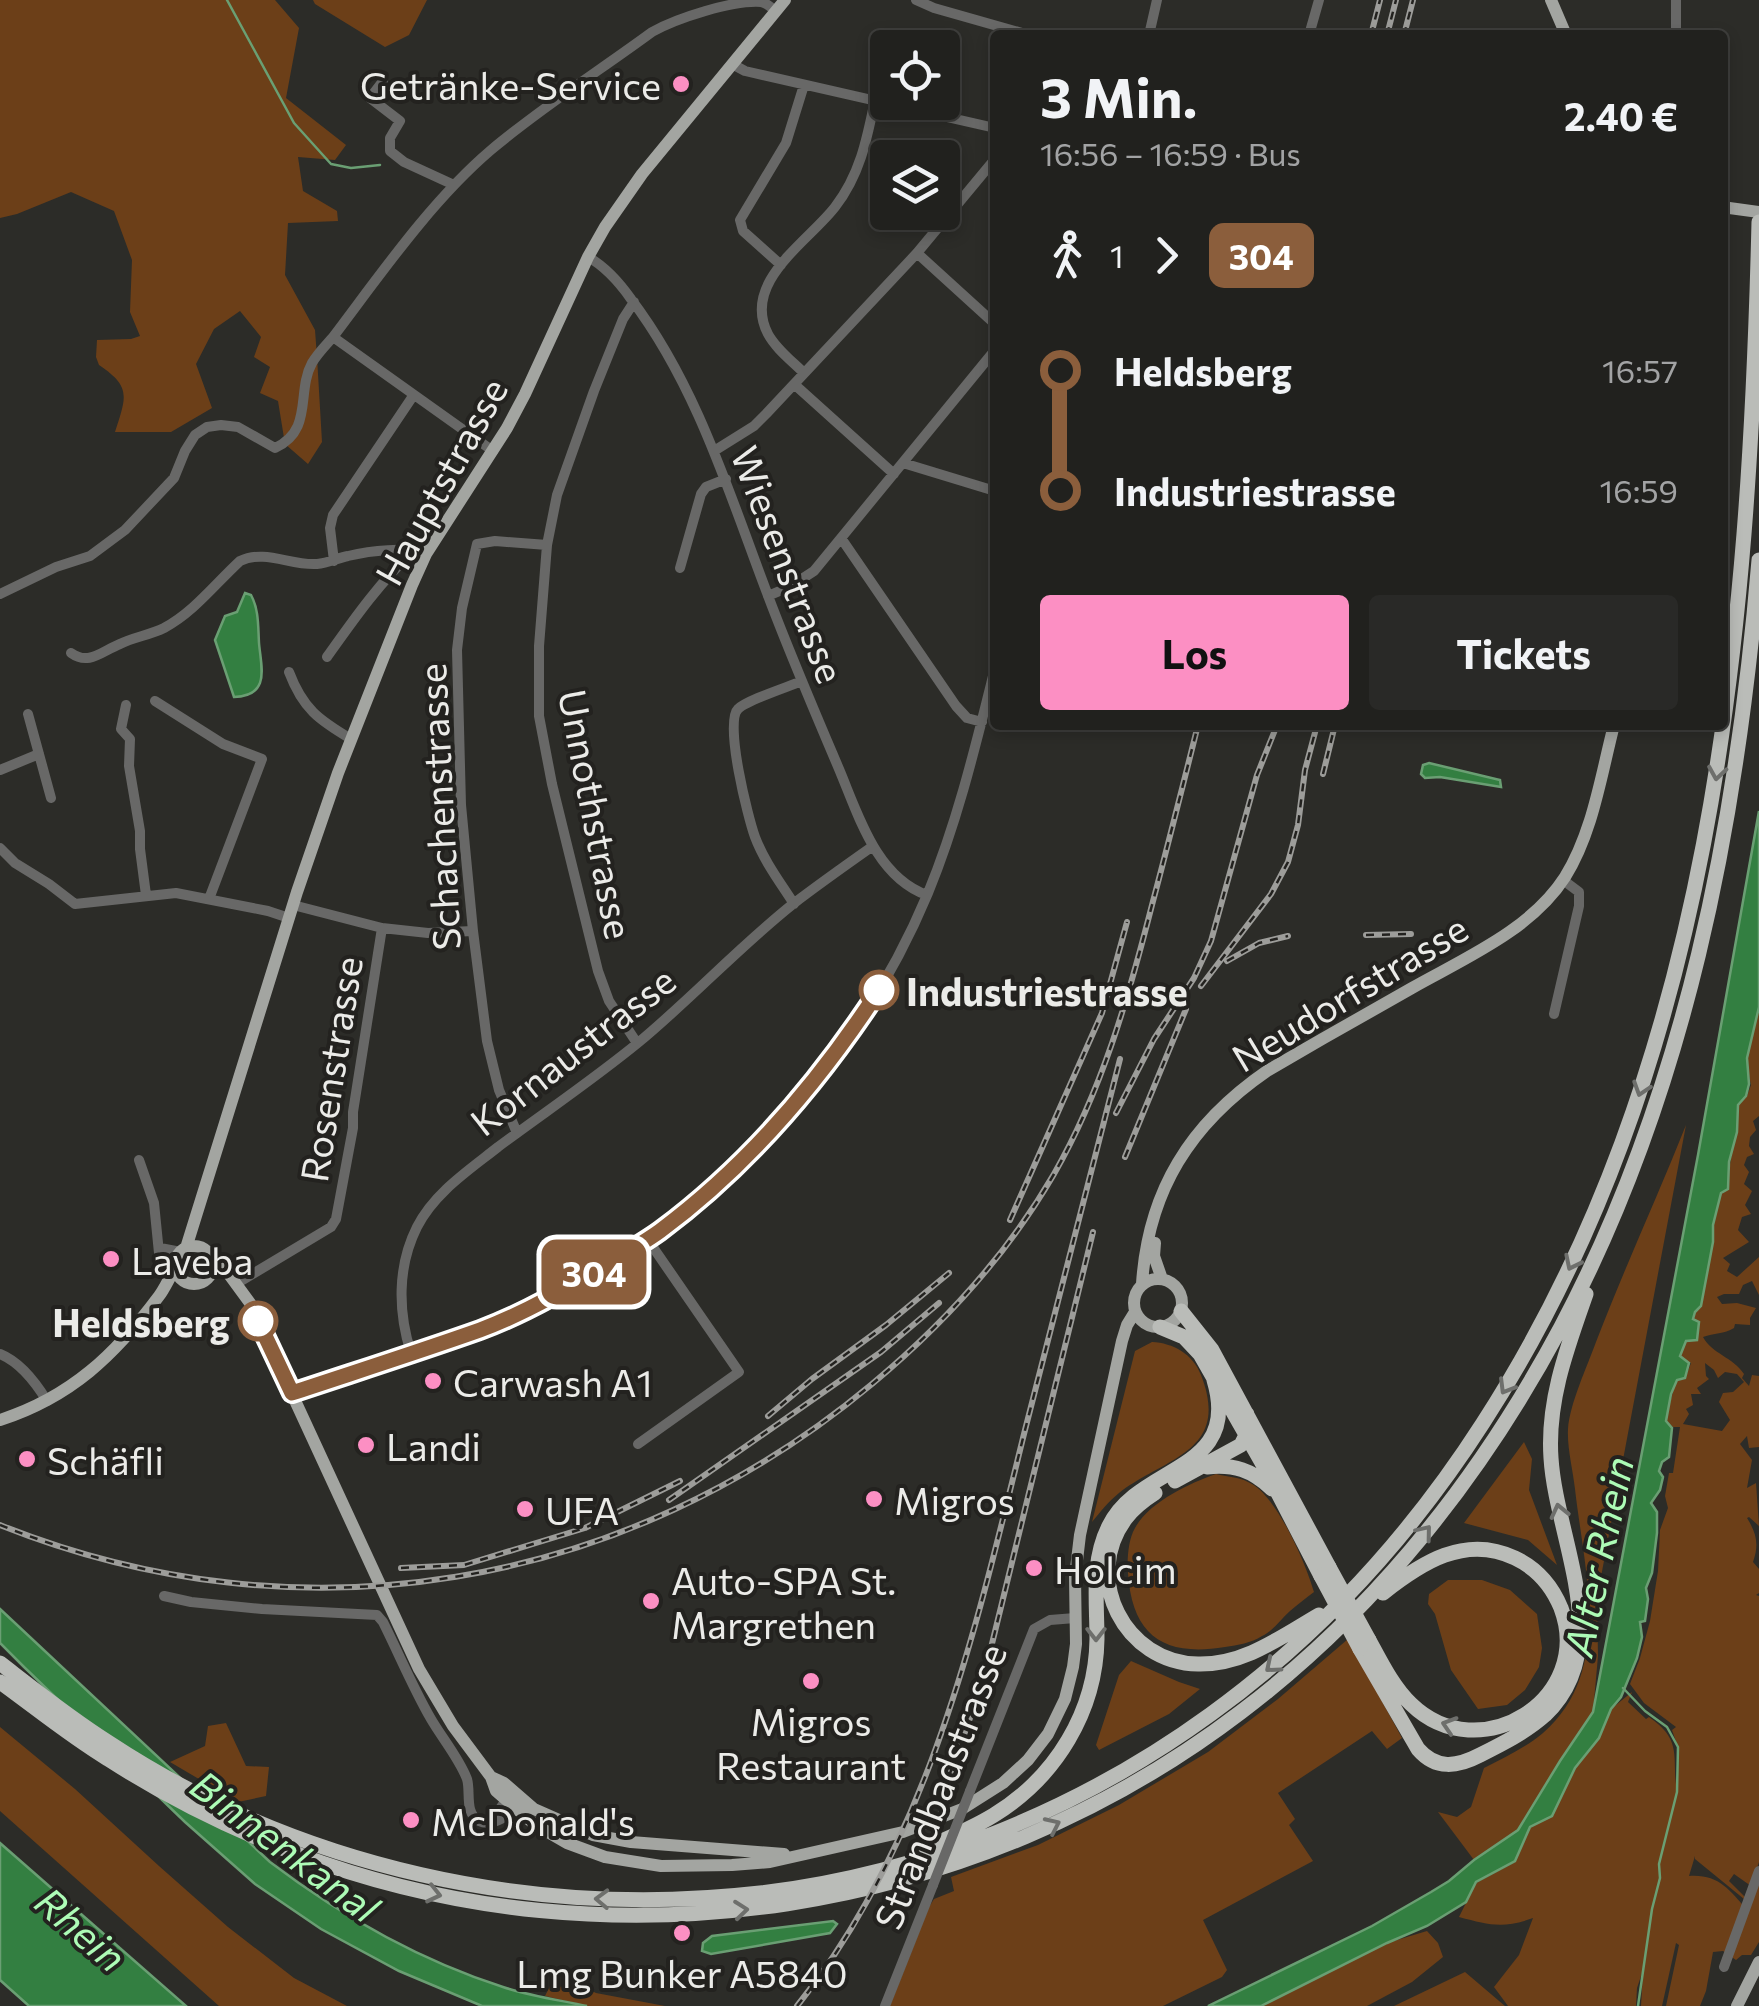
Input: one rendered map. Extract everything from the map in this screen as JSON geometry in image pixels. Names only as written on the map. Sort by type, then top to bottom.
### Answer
[{"type":"highway","points":[[1728,693],[1749,478],[1755,216]]},
{"type":"highway","points":[[1155,1327],[1177,1333],[1190,1342],[1254,1437],[1418,1749],[1430,1760],[1447,1766],[1464,1763],[1527,1729],[1546,1713],[1562,1694],[1576,1661],[1580,1622],[1553,1482],[1551,1422],[1558,1381],[1664,1076],[1689,990],[1713,891],[1739,739],[1759,560]]},
{"type":"highway","points":[[0,1662],[106,1741],[226,1808],[298,1838],[389,1867],[538,1895],[638,1900],[706,1898],[801,1887],[872,1872],[1004,1829],[1126,1770],[1234,1697],[1344,1600],[1434,1493],[1515,1372],[1590,1225],[1653,1053],[1704,849],[1722,730]]},
{"type":"highway","points":[[0,1682],[108,1760],[204,1814],[329,1865],[414,1889],[550,1912],[629,1916],[704,1914],[818,1900],[905,1879],[1019,1840],[1089,1808],[1168,1763],[1296,1668],[1369,1597],[1416,1544],[1486,1452],[1564,1320],[1612,1220]]},
{"type":"highway","points":[[1181,1311],[1212,1350],[1247,1414],[1276,1494],[1325,1571]]},
{"type":"highway","points":[[872,1872],[994,1815],[1029,1789],[1062,1750],[1081,1716],[1094,1672],[1097,1566],[1103,1539],[1127,1501],[1194,1458],[1208,1444],[1218,1415],[1214,1380]]},
{"type":"highway","points":[[1254,1437],[1162,1488],[1125,1519],[1108,1566],[1109,1590],[1118,1616],[1149,1650],[1174,1661],[1201,1664],[1248,1654],[1344,1600]]},
{"type":"highway","points":[[1203,1467],[1225,1465],[1244,1469],[1276,1494]]},
{"type":"highway","points":[[1336,1630],[1424,1564],[1456,1551],[1483,1549],[1516,1558],[1542,1578],[1559,1604],[1566,1640],[1558,1677],[1539,1704],[1514,1722],[1475,1730],[1445,1726],[1415,1708],[1364,1644]]},
{"type":"main road","points":[[1551,0],[1564,30]]},
{"type":"main road","name":"Hauptstrasse","points":[[183,1250],[291,912],[412,584],[420,552],[493,451],[525,394],[605,227],[642,174],[780,5]]},
{"type":"main road","points":[[1728,209],[1755,216]]},
{"type":"main road","name":"Neudorfstrasse","points":[[1142,1284],[1147,1238],[1164,1189],[1186,1149],[1243,1087],[1504,934],[1544,903],[1563,880],[1583,838],[1613,730]]},
{"type":"main road","name":"Hauptstrasse","points":[[196,1216],[201,1248]]},
{"type":"main road","name":"Neudorfstrasse","points":[[1154,1220],[1154,1256],[1162,1279]]},
{"type":"main road","points":[[0,1420],[47,1401],[98,1366],[160,1296],[183,1250],[201,1248],[228,1273],[250,1303],[419,1669],[453,1726],[491,1777],[496,1792],[610,1839],[797,1856]]},
{"type":"main road","points":[[208,1279],[213,1262]]},
{"type":"main road","points":[[175,1268],[185,1282],[194,1284],[208,1279],[235,1283]]},
{"type":"main road","points":[[1120,1350],[1155,1327],[1173,1322],[1181,1311],[1179,1291],[1162,1279],[1142,1284],[1135,1295],[1135,1312],[1140,1320],[1155,1327]]},
{"type":"main road","points":[[160,1296],[185,1282]]},
{"type":"main road","points":[[514,1799],[534,1824],[567,1843],[622,1860],[661,1866],[712,1866],[770,1862],[902,1832],[962,1809],[1015,1772],[1048,1734],[1065,1699],[1074,1667],[1075,1577],[1080,1535],[1126,1325],[1135,1312]]},
{"type":"main road","points":[[1737,2006],[1759,1962]]},
{"type":"street","points":[[916,0],[1011,30]]},
{"type":"street","points":[[1150,30],[1157,0]]},
{"type":"street","points":[[1310,30],[1319,0]]},
{"type":"street","points":[[1676,0],[1676,30]]},
{"type":"street","points":[[0,594],[56,567],[90,556],[125,530],[174,478],[195,435],[206,427],[227,425],[275,448],[286,444],[304,414],[306,382],[312,364],[390,262],[490,150],[669,22],[716,2],[780,5]]},
{"type":"street","points":[[732,64],[745,71],[870,99]]},
{"type":"street","points":[[382,82],[370,98],[400,121],[390,138],[390,151],[454,186]]},
{"type":"street","points":[[781,265],[739,225],[786,143],[804,85]]},
{"type":"street","points":[[804,373],[768,335],[761,307],[764,292],[772,276],[836,206],[853,179],[871,120]]},
{"type":"street","points":[[960,120],[990,127]]},
{"type":"street","points":[[714,451],[754,426],[918,253],[990,166]]},
{"type":"street","points":[[918,253],[990,319]]},
{"type":"street","name":"Wiesenstrasse","points":[[588,257],[602,264],[634,302],[686,390],[726,479],[802,682],[873,846],[904,884],[927,895]]},
{"type":"street","name":"Unnothstrasse","points":[[634,302],[623,319],[557,495],[547,546],[539,646],[539,716],[598,970],[609,1001],[638,1043]]},
{"type":"street","points":[[332,337],[493,451]]},
{"type":"street","points":[[768,596],[814,572],[990,356]]},
{"type":"street","points":[[794,384],[894,474]]},
{"type":"street","points":[[334,561],[330,528],[333,515],[413,396]]},
{"type":"street","points":[[903,463],[990,489]]},
{"type":"street","points":[[680,568],[701,494],[726,479]]},
{"type":"street","points":[[841,538],[956,706],[966,718],[982,722]]},
{"type":"street","name":"Schachenstrasse","points":[[517,1133],[498,1090],[486,1041],[473,931],[457,675],[462,608],[476,544],[495,541],[547,546]]},
{"type":"street","points":[[71,652],[79,659],[88,659],[162,629],[191,610],[240,561],[256,556],[317,564],[349,556],[420,552]]},
{"type":"street","points":[[328,657],[393,570],[420,552]]},
{"type":"street","points":[[289,672],[296,692],[318,719],[352,739]]},
{"type":"street","points":[[794,904],[755,836],[736,762],[733,716],[740,707],[802,682]]},
{"type":"street","points":[[292,1393],[480,1330],[556,1294],[648,1240],[759,1146],[824,1070],[885,982],[942,858],[990,689]]},
{"type":"street","points":[[156,701],[223,744],[262,759],[210,899]]},
{"type":"street","points":[[126,705],[121,728],[130,740],[129,766],[146,895]]},
{"type":"street","points":[[28,714],[51,798]]},
{"type":"street","points":[[0,770],[39,754]]},
{"type":"street","name":"Kornaustrasse","points":[[412,1353],[403,1322],[401,1287],[417,1226],[438,1197],[638,1043],[794,904],[873,846]]},
{"type":"street","points":[[0,848],[15,863],[75,904],[176,892],[382,928],[428,933],[473,931]]},
{"type":"street","points":[[1554,1014],[1579,892],[1563,880]]},
{"type":"street","name":"Rosenstrasse","points":[[235,1283],[331,1226],[336,1219],[382,928]]},
{"type":"street","points":[[139,1160],[154,1203],[159,1253],[175,1268]]},
{"type":"street","points":[[638,1444],[739,1372],[648,1240]]},
{"type":"street","points":[[160,1248],[183,1250]]},
{"type":"street","points":[[0,1354],[12,1358],[47,1401]]},
{"type":"street","points":[[164,1596],[262,1609],[376,1615],[465,1776],[469,1804],[476,1819],[491,1822],[514,1799]]},
{"type":"street","name":"Strandbadstrasse","points":[[885,2006],[1034,1629],[1050,1620],[1075,1618]]},
{"type":"street","points":[[1724,1967],[1759,1871]]},
{"type":"shaded area","points":[[0,0],[275,0],[299,28],[286,98],[346,145],[335,160],[298,157],[303,191],[337,211],[338,221],[288,223],[285,275],[315,330],[322,442],[308,464],[285,444],[278,401],[260,393],[270,367],[254,357],[261,337],[240,311],[214,329],[196,364],[212,408],[171,432],[115,432],[124,394],[117,380],[99,365],[97,340],[140,336],[130,312],[132,260],[114,211],[71,192],[0,218]]},
{"type":"shaded area","points":[[313,0],[427,0],[409,35],[385,47]]},
{"type":"shaded area","points":[[1759,999],[1759,1116],[1753,1121],[1756,1130],[1750,1137],[1749,1146],[1754,1154],[1747,1157],[1744,1165],[1749,1172],[1744,1184],[1752,1191],[1745,1205],[1751,1214],[1742,1217],[1738,1230],[1749,1242],[1723,1258],[1730,1264],[1727,1271],[1737,1277],[1759,1257],[1759,1295],[1752,1281],[1743,1285],[1739,1294],[1717,1297],[1722,1304],[1756,1308],[1750,1325],[1735,1324],[1730,1330],[1703,1337],[1739,1368],[1749,1386],[1752,1375],[1759,1376],[1759,1447],[1749,1448],[1747,1436],[1740,1444],[1752,1460],[1747,1488],[1756,1483],[1759,1526],[1747,1518],[1756,1540],[1753,1562],[1759,1569],[1759,1862],[1751,1886],[1734,1874],[1729,1881],[1744,1899],[1695,1856],[1689,1876],[1715,1880],[1747,1910],[1759,1878],[1759,1942],[1751,1955],[1736,1960],[1723,1951],[1713,1952],[1700,2006],[1666,2006],[1679,1945],[1676,1943],[1662,2006],[1641,2006],[1643,1970],[1636,2006],[1508,2006],[1494,1987],[1519,1955],[1533,1918],[1496,1925],[1459,1917],[1476,1883],[1515,1862],[1530,1827],[1552,1816],[1575,1768],[1600,1737],[1611,1709],[1632,1692],[1628,1702],[1660,1726],[1672,1742],[1677,1791],[1679,1750],[1672,1730],[1676,1727],[1644,1703],[1630,1684],[1650,1621],[1660,1530],[1668,1508],[1665,1496],[1680,1427],[1665,1420],[1676,1381],[1685,1379],[1691,1363],[1679,1359],[1684,1342],[1697,1339],[1692,1313],[1701,1307],[1707,1272],[1702,1271],[1712,1248],[1710,1240],[1721,1195],[1728,1186],[1737,1106],[1751,1085],[1746,1061]],"holes":[[[1705,1363],[1718,1378],[1725,1372],[1737,1374],[1744,1382],[1733,1392],[1723,1393],[1719,1402],[1730,1420],[1722,1431],[1683,1424],[1689,1414],[1686,1409],[1693,1405],[1691,1394],[1701,1394],[1697,1388],[1709,1379]]]},
{"type":"shaded area","points":[[1686,1125],[1597,1598],[1598,1656],[1593,1712],[1518,1830],[1474,1860],[1438,1812],[1457,1817],[1471,1807],[1484,1768],[1543,1733],[1565,1708],[1579,1680],[1587,1650],[1588,1585],[1568,1444],[1569,1419],[1579,1385]]},
{"type":"shaded area","points":[[1152,1342],[1175,1347],[1193,1361],[1208,1401],[1207,1421],[1201,1437],[1189,1449],[1119,1493],[1092,1522],[1135,1351]]},
{"type":"shaded area","points":[[1524,1442],[1532,1459],[1529,1490],[1557,1565],[1528,1540],[1464,1523]]},
{"type":"shaded area","points":[[1216,1474],[1248,1482],[1269,1500],[1297,1548],[1314,1592],[1270,1631],[1253,1640],[1225,1647],[1185,1649],[1155,1637],[1136,1613],[1128,1573],[1129,1544],[1135,1528],[1150,1510],[1183,1488]]},
{"type":"shaded area","points":[[1448,1580],[1482,1580],[1510,1590],[1537,1614],[1542,1648],[1539,1667],[1525,1690],[1507,1705],[1478,1709],[1451,1670],[1435,1614],[1428,1604],[1429,1594]]},
{"type":"shaded area","points":[[1348,1639],[1402,1738],[1387,1749],[1372,1731],[1278,1793],[1295,1819],[1289,1825],[1313,1861],[1203,1920],[1227,1970],[1222,1977],[1163,2006],[890,2006],[929,1907],[934,1899],[954,1891],[951,1877],[1038,1845],[1119,1805],[1208,1752]]},
{"type":"shaded area","points":[[1131,1661],[1200,1689],[1169,1714],[1099,1750],[1096,1745],[1119,1675]]},
{"type":"shaded area","points":[[226,1723],[246,1766],[269,1767],[266,1796],[238,1802],[170,1762],[205,1746],[208,1726]]},
{"type":"shaded area","points":[[0,1727],[228,1927],[294,1978],[347,2006],[219,2006],[0,1811]]},
{"type":"shaded area","points":[[1427,1931],[1438,1943],[1443,1957],[1412,1982],[1367,2006],[1261,2006],[1387,1943]]},
{"type":"shaded area","points":[[1465,1972],[1505,2006],[1394,2006]]},
{"type":"shaded area","points":[[576,1983],[596,1993],[665,2006],[587,2006],[545,1996],[550,1986]]},
{"type":"water","points":[[245,593],[251,595],[257,612],[261,679],[254,692],[234,697],[215,640],[225,616],[237,612]]},
{"type":"water","points":[[1429,763],[1500,780],[1501,787],[1425,778],[1421,774],[1423,765]]},
{"type":"water","points":[[1759,811],[1759,1007],[1747,1058],[1749,1084],[1738,1105],[1728,1189],[1721,1193],[1701,1306],[1693,1319],[1699,1322],[1697,1340],[1686,1341],[1680,1356],[1689,1363],[1685,1378],[1677,1380],[1671,1394],[1666,1421],[1672,1428],[1669,1457],[1662,1462],[1660,1490],[1651,1503],[1657,1512],[1657,1533],[1646,1588],[1645,1621],[1640,1622],[1642,1637],[1637,1658],[1621,1697],[1611,1709],[1599,1738],[1575,1768],[1552,1816],[1530,1827],[1515,1861],[1476,1882],[1466,1902],[1427,1926],[1261,2006],[1208,2006],[1372,1926],[1449,1881],[1518,1830],[1593,1712]]},
{"type":"water","points":[[0,1609],[270,1862],[324,1900],[441,1964],[524,1993],[587,2006],[482,2006],[399,1971],[321,1929],[255,1884],[24,1667],[0,1643]]},
{"type":"water","name":"Rhein","points":[[0,1843],[186,2006],[29,2006],[0,1980]]},
{"type":"water","points":[[833,1921],[837,1924],[830,1933],[711,1954],[702,1951],[703,1943],[712,1936]]},
{"type":"waterway","points":[[227,0],[294,123],[331,164],[351,168],[380,165]]},
{"type":"waterway","points":[[1623,1688],[1667,1727],[1678,1747],[1677,1792],[1659,1864],[1660,1878],[1638,2006]]},
{"type":"railway","points":[[1372,30],[1380,0]]},
{"type":"railway","points":[[1388,30],[1396,0]]},
{"type":"railway","points":[[1405,30],[1413,0]]},
{"type":"railway","points":[[0,1525],[113,1562],[228,1583],[343,1587],[456,1577],[567,1551],[674,1510],[776,1454],[872,1384],[949,1313],[1016,1233],[1054,1174],[1100,1077],[1123,1009],[1197,730]]},
{"type":"railway","points":[[1116,1113],[1154,1039],[1194,978],[1211,941],[1257,775],[1275,730]]},
{"type":"railway","points":[[1201,986],[1271,894],[1288,862],[1316,730]]},
{"type":"railway","points":[[1323,774],[1334,730]]},
{"type":"railway","points":[[1010,1220],[1102,1013],[1127,922]]},
{"type":"railway","points":[[1366,935],[1411,934]]},
{"type":"railway","points":[[1227,961],[1259,943],[1288,936]]},
{"type":"railway","points":[[1125,1157],[1186,1009]]},
{"type":"railway","points":[[797,2006],[842,1943],[881,1876],[941,1733],[986,1584],[1120,1059]]},
{"type":"railway","points":[[944,1790],[988,1660],[1093,1232]]},
{"type":"railway","points":[[768,1416],[949,1273]]},
{"type":"railway","points":[[669,1500],[881,1352],[939,1303]]},
{"type":"railway","points":[[401,1568],[464,1565],[585,1528],[680,1481]]},
{"type":"bus line","name":"304","points":[[258,1321],[292,1393],[480,1330],[556,1294],[648,1240],[749,1156],[824,1070],[879,990]]},
{"type":"place","name":"Getränke-Service","points":[[681,84]]},
{"type":"place","name":"Industriestrasse","points":[[879,990]]},
{"type":"place","name":"Laveba","points":[[111,1259]]},
{"type":"place","name":"Heldsberg","points":[[258,1321]]},
{"type":"place","name":"Carwash A1","points":[[433,1381]]},
{"type":"place","name":"Landi","points":[[366,1445]]},
{"type":"place","name":"Schäfli","points":[[27,1459]]},
{"type":"place","name":"Migros","points":[[874,1499]]},
{"type":"place","name":"UFA","points":[[525,1509]]},
{"type":"place","name":"Holcim","points":[[1034,1568]]},
{"type":"place","name":"Auto-SPA St. Margrethen","points":[[651,1601]]},
{"type":"place","name":"Migros Restaurant","points":[[811,1681]]},
{"type":"place","name":"McDonald's","points":[[411,1820]]},
{"type":"place","name":"Lmg Bunker A5840","points":[[682,1933]]},
{"type":"water label","name":"Alter Rhein","points":[[1597,1556]]},
{"type":"water label","name":"Binnenkanal","points":[[286,1845]]}]
